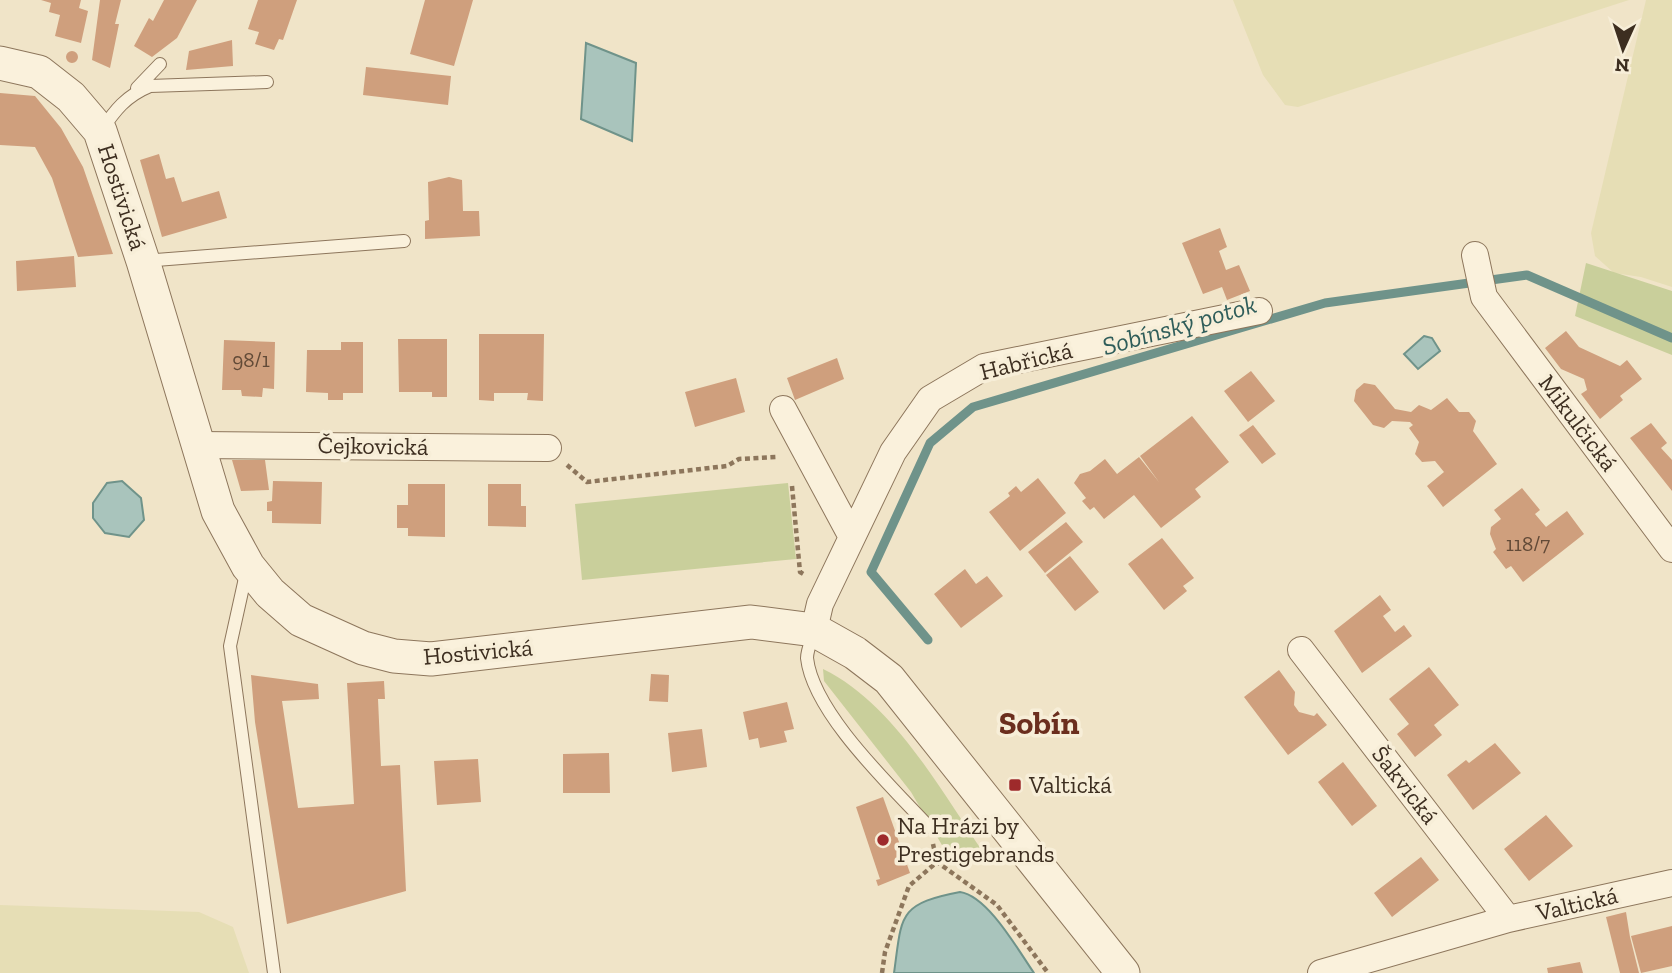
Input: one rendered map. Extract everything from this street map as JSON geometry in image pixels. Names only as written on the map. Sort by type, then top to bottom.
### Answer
[{"type":"street","name":"Hostivická","points":[[0,63],[39,72],[71,97],[100,131],[143,261],[218,511],[248,566],[270,593],[301,620],[363,648],[394,656],[430,659],[751,622],[814,630],[855,653],[889,679],[1123,973]]},
{"type":"street","name":"Mikulčická","points":[[1475,255],[1484,297],[1672,549]]},
{"type":"street","name":"Habřická","points":[[814,630],[820,604],[893,452],[930,399],[984,367],[1259,311]]},
{"type":"street","points":[[783,409],[852,537]]},
{"type":"street","name":"Čejkovická","points":[[198,445],[548,448]]},
{"type":"street","name":"Šakvická","points":[[1301,650],[1508,919]]},
{"type":"street","name":"Valtická","points":[[1321,973],[1508,919],[1672,883]]},
{"type":"lane","points":[[100,131],[118,105],[160,64]]},
{"type":"lane","points":[[132,94],[150,86],[267,82]]},
{"type":"lane","points":[[143,261],[404,241]]},
{"type":"lane","points":[[248,566],[230,646],[274,973]]},
{"type":"lane","points":[[814,630],[807,657],[819,691],[853,745],[929,827]]},
{"type":"path","points":[[548,448],[587,482],[726,466],[739,459],[774,455],[780,464]]},
{"type":"path","points":[[791,481],[798,557]]},
{"type":"path","points":[[929,827],[937,862],[997,905],[1048,973]]},
{"type":"path","points":[[882,973],[884,952],[909,886],[937,862]]},
{"type":"shaded area","points":[[1233,0],[1629,0],[1298,107],[1285,105],[1263,75]]},
{"type":"shaded area","points":[[1646,0],[1672,0],[1672,287],[1641,277],[1614,273],[1595,256],[1591,233]]},
{"type":"shaded area","points":[[0,905],[199,912],[233,927],[249,973],[0,973]]},
{"type":"green space","points":[[1586,263],[1672,291],[1672,355],[1575,316]]},
{"type":"green space","points":[[788,483],[796,559],[582,580],[575,504]]},
{"type":"green space","points":[[823,669],[848,684],[871,703],[893,725],[932,775],[983,852],[971,865],[953,864],[911,792],[824,681]]},
{"type":"water","points":[[586,43],[636,63],[632,141],[581,119]]},
{"type":"water","points":[[1424,336],[1432,338],[1440,351],[1418,369],[1404,354]]},
{"type":"water","points":[[122,481],[141,498],[144,520],[129,537],[105,533],[93,518],[93,503],[107,483]]},
{"type":"water","points":[[960,892],[971,896],[992,913],[1034,973],[894,973],[899,938],[906,916],[924,902]]},
{"type":"building","points":[[41,0],[81,0],[79,8],[88,11],[81,43],[55,36],[60,15],[49,12],[51,3]]},
{"type":"building","points":[[100,0],[121,0],[110,68],[92,60]]},
{"type":"building","points":[[164,0],[197,0],[177,38],[152,57],[134,46],[149,18],[153,21]]},
{"type":"building","points":[[258,0],[297,0],[283,40],[279,39],[274,50],[255,44],[259,32],[248,29]]},
{"type":"building","points":[[425,0],[473,0],[454,66],[410,54]]},
{"type":"building","points":[[232,40],[233,66],[186,70],[189,51]]},
{"type":"building","points":[[72,51],[78,57],[72,63],[66,57]]},
{"type":"building","points":[[366,67],[451,76],[448,105],[363,95]]},
{"type":"building","points":[[0,93],[35,96],[61,128],[83,167],[113,254],[78,257],[52,178],[35,147],[0,145]]},
{"type":"building","points":[[159,154],[166,179],[174,177],[182,202],[219,191],[227,218],[162,237],[140,160]]},
{"type":"building","points":[[449,177],[462,180],[463,211],[479,211],[480,236],[425,239],[425,221],[429,220],[428,182]]},
{"type":"building","points":[[1220,228],[1227,247],[1219,251],[1226,270],[1239,265],[1250,291],[1227,300],[1222,287],[1203,294],[1182,243]]},
{"type":"building","points":[[74,256],[76,287],[17,291],[16,261]]},
{"type":"building","points":[[1566,331],[1579,347],[1620,366],[1627,360],[1642,379],[1620,396],[1623,400],[1600,419],[1581,394],[1587,390],[1584,379],[1561,369],[1545,348]]},
{"type":"building","points":[[479,334],[544,334],[543,401],[527,400],[528,393],[494,393],[494,401],[479,400]]},
{"type":"building","points":[[398,339],[447,339],[447,397],[432,397],[432,392],[399,392]]},
{"type":"building","points":[[224,340],[275,342],[274,389],[263,388],[262,397],[242,396],[241,390],[222,390]]},
{"type":"building","points":[[341,342],[363,342],[363,393],[343,393],[343,400],[328,400],[328,393],[306,392],[307,350],[341,350]]},
{"type":"building","points":[[837,358],[844,379],[795,400],[787,378]]},
{"type":"building","points":[[1251,371],[1275,401],[1248,422],[1224,391]]},
{"type":"building","points":[[736,378],[745,412],[695,427],[685,392]]},
{"type":"building","points":[[1364,383],[1375,385],[1395,409],[1411,412],[1419,405],[1431,410],[1447,398],[1459,412],[1469,412],[1476,421],[1473,431],[1497,464],[1443,507],[1427,486],[1444,472],[1435,461],[1422,462],[1415,454],[1419,442],[1409,428],[1413,425],[1410,422],[1392,421],[1384,428],[1373,425],[1354,401],[1356,390]]},
{"type":"building","points":[[1192,416],[1229,462],[1195,489],[1201,497],[1161,528],[1134,495],[1104,519],[1094,507],[1090,510],[1082,501],[1086,498],[1074,483],[1080,474],[1090,471],[1105,459],[1117,474],[1139,457],[1159,482],[1140,456]]},
{"type":"building","points":[[1651,423],[1667,443],[1661,448],[1672,460],[1672,491],[1630,438]]},
{"type":"building","points":[[1253,425],[1276,454],[1262,464],[1239,435]]},
{"type":"building","points":[[232,460],[265,460],[269,490],[241,491]]},
{"type":"building","points":[[1038,478],[1066,513],[1020,551],[989,512],[1010,496],[1008,493],[1016,486],[1021,492]]},
{"type":"building","points":[[273,481],[322,482],[321,524],[272,523],[272,511],[267,511],[267,502],[272,501]]},
{"type":"building","points":[[408,484],[445,484],[445,537],[408,536],[408,528],[397,528],[397,505],[408,505]]},
{"type":"building","points":[[488,484],[521,484],[521,506],[526,506],[526,527],[488,526]]},
{"type":"building","points":[[1522,488],[1540,510],[1535,514],[1546,527],[1567,511],[1584,534],[1523,582],[1511,566],[1506,569],[1493,552],[1496,549],[1490,534],[1491,527],[1501,519],[1494,510]]},
{"type":"building","points":[[1066,522],[1083,542],[1045,573],[1028,552]]},
{"type":"building","points":[[1162,538],[1194,578],[1183,586],[1187,591],[1164,610],[1128,564]]},
{"type":"building","points":[[1070,556],[1099,592],[1075,611],[1046,575]]},
{"type":"building","points":[[965,569],[976,584],[987,576],[1003,596],[961,628],[934,594]]},
{"type":"building","points":[[1380,595],[1391,610],[1383,616],[1395,632],[1404,625],[1412,636],[1362,673],[1334,631]]},
{"type":"building","points":[[1429,667],[1459,705],[1434,725],[1442,735],[1415,757],[1397,734],[1409,724],[1389,699]]},
{"type":"building","points":[[1279,670],[1295,692],[1294,705],[1299,712],[1314,716],[1317,713],[1327,725],[1288,755],[1244,697]]},
{"type":"building","points":[[651,674],[669,675],[668,702],[649,701]]},
{"type":"building","points":[[251,675],[318,684],[319,699],[282,701],[298,808],[354,804],[347,683],[384,681],[385,699],[378,699],[381,766],[400,765],[406,891],[287,924],[255,722]]},
{"type":"building","points":[[787,702],[794,729],[784,731],[787,742],[760,748],[758,738],[749,740],[743,712]]},
{"type":"building","points":[[702,729],[707,767],[672,772],[668,733]]},
{"type":"building","points":[[1495,743],[1521,773],[1473,810],[1447,775],[1466,760],[1469,763]]},
{"type":"building","points":[[609,753],[610,793],[563,793],[563,754]]},
{"type":"building","points":[[478,759],[481,802],[437,805],[434,761]]},
{"type":"building","points":[[1343,762],[1377,806],[1352,826],[1318,782]]},
{"type":"building","name":"Na Hrázi by Prestigebrands","points":[[883,797],[910,873],[878,886],[876,880],[880,879],[856,807]]},
{"type":"building","points":[[1546,815],[1573,846],[1529,881],[1504,849]]},
{"type":"building","points":[[1421,857],[1439,880],[1392,917],[1374,893]]},
{"type":"building","points":[[1626,912],[1639,973],[1620,973],[1606,917]]},
{"type":"building","points":[[1672,926],[1672,966],[1641,973],[1631,936]]},
{"type":"building","points":[[1580,962],[1583,973],[1548,973],[1547,968]]},
{"type":"waterway","name":"Sobínský potok","points":[[928,640],[871,572],[930,443],[973,407],[1325,303],[1527,275],[1672,338]]},
{"type":"place","name":"Valtická","points":[[1015,785]]},
{"type":"place","name":"Na Hrázi by Prestigebrands","points":[[883,840]]},
{"type":"district","name":"Sobín","points":[[1039,723]]}]
